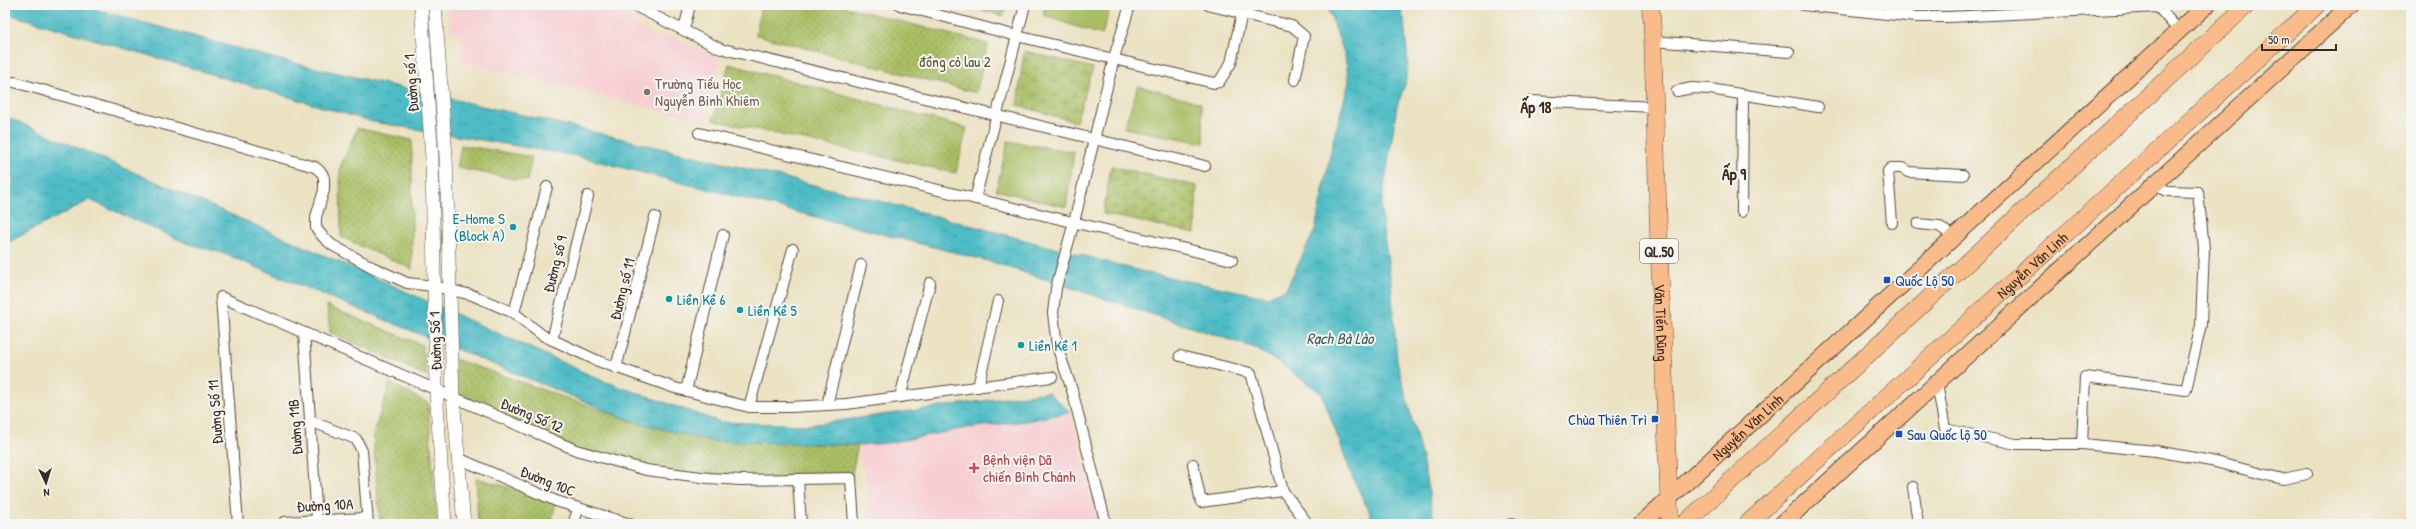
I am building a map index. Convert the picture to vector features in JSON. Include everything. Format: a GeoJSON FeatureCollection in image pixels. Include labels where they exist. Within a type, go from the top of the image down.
{"type":"FeatureCollection","features":[{"type":"Feature","properties":{"kind":"highway","name":"Văn Tiến Dũng"},"geometry":{"type":"LineString","coordinates":[[1650,5],[1653,41],[1669,496]]}},
{"type":"Feature","properties":{"kind":"highway","name":"Nguyễn Văn Linh"},"geometry":{"type":"LineString","coordinates":[[1684,524],[2247,5]]}},
{"type":"Feature","properties":{"kind":"highway","name":"Nguyễn Văn Linh"},"geometry":{"type":"LineString","coordinates":[[1747,524],[2317,5]]}},
{"type":"Feature","properties":{"kind":"highway","name":"QL.50"},"geometry":{"type":"LineString","coordinates":[[1669,496],[1670,524]]}},
{"type":"Feature","properties":{"kind":"main road","name":"Nguyễn Văn Linh"},"geometry":{"type":"LineString","coordinates":[[1641,524],[1669,496],[2207,5]]}},
{"type":"Feature","properties":{"kind":"main road","name":"Nguyễn Văn Linh"},"geometry":{"type":"LineString","coordinates":[[1789,522],[1937,383],[2351,5]]}},
{"type":"Feature","properties":{"kind":"street","name":"Đường số 1"},"geometry":{"type":"LineString","coordinates":[[421,5],[432,158]]}},
{"type":"Feature","properties":{"kind":"street","name":"Đường số 1"},"geometry":{"type":"LineString","coordinates":[[435,5],[446,157]]}},
{"type":"Feature","properties":{"kind":"street"},"geometry":{"type":"LineString","coordinates":[[633,5],[724,49],[1205,166]]}},
{"type":"Feature","properties":{"kind":"street"},"geometry":{"type":"LineString","coordinates":[[684,29],[690,5]]}},
{"type":"Feature","properties":{"kind":"street"},"geometry":{"type":"LineString","coordinates":[[900,5],[1017,36],[1114,58],[1214,84],[1219,82],[1232,63],[1242,13]]}},
{"type":"Feature","properties":{"kind":"street"},"geometry":{"type":"LineString","coordinates":[[975,199],[1025,5]]}},
{"type":"Feature","properties":{"kind":"street"},"geometry":{"type":"LineString","coordinates":[[1106,524],[1072,390],[1057,346],[1053,312],[1056,288],[1074,222],[1114,58],[1130,5]]}},
{"type":"Feature","properties":{"kind":"street"},"geometry":{"type":"LineString","coordinates":[[1208,5],[1292,26],[1304,36],[1295,80]]}},
{"type":"Feature","properties":{"kind":"street"},"geometry":{"type":"LineString","coordinates":[[1803,5],[1916,17],[2054,8],[2158,6],[2179,31]]}},
{"type":"Feature","properties":{"kind":"street"},"geometry":{"type":"LineString","coordinates":[[1653,41],[1789,52]]}},
{"type":"Feature","properties":{"kind":"street"},"geometry":{"type":"LineString","coordinates":[[14,82],[315,167],[322,173],[324,178],[324,190],[316,217],[316,228],[323,237],[388,275],[434,292],[450,295],[472,295],[514,313],[542,335],[552,340],[616,368],[686,391],[749,407],[826,405],[1052,377]]}},
{"type":"Feature","properties":{"kind":"street"},"geometry":{"type":"LineString","coordinates":[[1677,91],[1692,88],[1710,89],[1818,107]]}},
{"type":"Feature","properties":{"kind":"street"},"geometry":{"type":"LineString","coordinates":[[1742,212],[1743,95]]}},
{"type":"Feature","properties":{"kind":"street"},"geometry":{"type":"LineString","coordinates":[[1531,101],[1655,107]]}},
{"type":"Feature","properties":{"kind":"street"},"geometry":{"type":"LineString","coordinates":[[700,133],[1232,260]]}},
{"type":"Feature","properties":{"kind":"street","name":"Đường Số 1"},"geometry":{"type":"LineString","coordinates":[[446,157],[453,397],[464,524]]}},
{"type":"Feature","properties":{"kind":"street","name":"Đường Số 1"},"geometry":{"type":"LineString","coordinates":[[432,158],[436,390],[445,524]]}},
{"type":"Feature","properties":{"kind":"street"},"geometry":{"type":"LineString","coordinates":[[1892,223],[1888,171],[1891,168],[1962,175]]}},
{"type":"Feature","properties":{"kind":"street"},"geometry":{"type":"LineString","coordinates":[[2082,444],[2085,377],[2186,390],[2201,325],[2204,248],[2198,192],[2167,191],[2155,184]]}},
{"type":"Feature","properties":{"kind":"street"},"geometry":{"type":"LineString","coordinates":[[514,313],[547,188]]}},
{"type":"Feature","properties":{"kind":"street","name":"Đường số 9"},"geometry":{"type":"LineString","coordinates":[[552,340],[588,196]]}},
{"type":"Feature","properties":{"kind":"street","name":"Đường số 11"},"geometry":{"type":"LineString","coordinates":[[616,368],[655,217]]}},
{"type":"Feature","properties":{"kind":"street"},"geometry":{"type":"LineString","coordinates":[[1918,224],[1939,226],[1954,237]]}},
{"type":"Feature","properties":{"kind":"street"},"geometry":{"type":"LineString","coordinates":[[686,391],[723,235]]}},
{"type":"Feature","properties":{"kind":"street"},"geometry":{"type":"LineString","coordinates":[[749,407],[793,249]]}},
{"type":"Feature","properties":{"kind":"street"},"geometry":{"type":"LineString","coordinates":[[826,405],[861,265]]}},
{"type":"Feature","properties":{"kind":"street"},"geometry":{"type":"LineString","coordinates":[[900,397],[930,283]]}},
{"type":"Feature","properties":{"kind":"street","name":"Đường Số 12"},"geometry":{"type":"LineString","coordinates":[[221,297],[576,450],[646,470],[741,480],[851,478],[854,524]]}},
{"type":"Feature","properties":{"kind":"street","name":"Đường Số 11"},"geometry":{"type":"LineString","coordinates":[[221,297],[238,524]]}},
{"type":"Feature","properties":{"kind":"street"},"geometry":{"type":"LineString","coordinates":[[978,386],[998,300]]}},
{"type":"Feature","properties":{"kind":"street","name":"Đường 11B"},"geometry":{"type":"LineString","coordinates":[[304,333],[317,520]]}},
{"type":"Feature","properties":{"kind":"street"},"geometry":{"type":"LineString","coordinates":[[1180,356],[1251,373],[1283,491],[1308,524]]}},
{"type":"Feature","properties":{"kind":"street"},"geometry":{"type":"LineString","coordinates":[[1937,383],[1945,429],[2016,444],[2082,444],[2164,453],[2211,461],[2283,478],[2306,474]]}},
{"type":"Feature","properties":{"kind":"street"},"geometry":{"type":"LineString","coordinates":[[310,421],[356,439],[362,451],[367,521]]}},
{"type":"Feature","properties":{"kind":"street","name":"Đường 10C"},"geometry":{"type":"LineString","coordinates":[[458,458],[578,510],[630,524]]}},
{"type":"Feature","properties":{"kind":"street"},"geometry":{"type":"LineString","coordinates":[[1193,464],[1201,502],[1283,491]]}},
{"type":"Feature","properties":{"kind":"street"},"geometry":{"type":"LineString","coordinates":[[798,479],[801,524]]}},
{"type":"Feature","properties":{"kind":"street"},"geometry":{"type":"LineString","coordinates":[[1913,487],[1918,524]]}},
{"type":"Feature","properties":{"kind":"street"},"geometry":{"type":"LineString","coordinates":[[573,524],[578,510]]}},
{"type":"Feature","properties":{"kind":"street","name":"Đường 10A"},"geometry":{"type":"LineString","coordinates":[[284,522],[317,520],[367,521]]}},
{"type":"Feature","properties":{"kind":"shaded area","name":"Trường Tiểu Học Nguyễn Bỉnh Khiêm"},"geometry":{"type":"Polygon","coordinates":[[[448,5],[608,5],[630,16],[633,24],[662,39],[666,34],[720,59],[703,121],[462,62],[461,32],[450,32],[448,5]]]}},
{"type":"Feature","properties":{"kind":"shaded area","name":"Bệnh viện Dã chiến Bình Chánh"},"geometry":{"type":"Polygon","coordinates":[[[1070,412],[1087,475],[1097,524],[869,524],[865,470],[862,466],[858,445],[888,443],[967,428],[1026,422],[1070,412]]]}},
{"type":"Feature","properties":{"kind":"green space","name":"đồng cỏ lau 2"},"geometry":{"type":"Polygon","coordinates":[[[761,5],[838,5],[988,44],[976,93],[756,35],[761,5]]]}},
{"type":"Feature","properties":{"kind":"green space"},"geometry":{"type":"Polygon","coordinates":[[[959,5],[1006,5],[1003,16],[959,5]]]}},
{"type":"Feature","properties":{"kind":"green space"},"geometry":{"type":"Polygon","coordinates":[[[1044,5],[1111,5],[1102,35],[1044,16],[1044,5]]]}},
{"type":"Feature","properties":{"kind":"green space"},"geometry":{"type":"Polygon","coordinates":[[[1024,51],[1093,68],[1076,122],[1017,105],[1024,51]]]}},
{"type":"Feature","properties":{"kind":"green space"},"geometry":{"type":"Polygon","coordinates":[[[729,64],[967,128],[956,173],[713,120],[729,64]]]}},
{"type":"Feature","properties":{"kind":"green space"},"geometry":{"type":"Polygon","coordinates":[[[1138,86],[1201,103],[1204,143],[1124,128],[1138,86]]]}},
{"type":"Feature","properties":{"kind":"green space"},"geometry":{"type":"Polygon","coordinates":[[[357,128],[412,140],[412,269],[341,237],[340,168],[357,128]]]}},
{"type":"Feature","properties":{"kind":"green space"},"geometry":{"type":"Polygon","coordinates":[[[1008,141],[1074,152],[1066,207],[996,190],[1008,141]]]}},
{"type":"Feature","properties":{"kind":"green space"},"geometry":{"type":"Polygon","coordinates":[[[461,145],[532,157],[527,181],[457,168],[461,145]]]}},
{"type":"Feature","properties":{"kind":"green space"},"geometry":{"type":"Polygon","coordinates":[[[1111,166],[1197,186],[1195,233],[1103,214],[1111,166]]]}},
{"type":"Feature","properties":{"kind":"green space"},"geometry":{"type":"Polygon","coordinates":[[[327,306],[422,345],[427,376],[330,332],[327,306]]]}},
{"type":"Feature","properties":{"kind":"green space"},"geometry":{"type":"Polygon","coordinates":[[[452,358],[632,421],[709,441],[858,445],[851,478],[722,479],[697,477],[646,470],[596,457],[548,439],[453,397],[452,358]]]}},
{"type":"Feature","properties":{"kind":"green space"},"geometry":{"type":"Polygon","coordinates":[[[390,383],[428,403],[437,524],[380,524],[373,435],[390,383]]]}},
{"type":"Feature","properties":{"kind":"green space"},"geometry":{"type":"Polygon","coordinates":[[[476,478],[556,501],[551,524],[478,524],[476,478]]]}},
{"type":"Feature","properties":{"kind":"water","name":"Rạch Bà Lào"},"geometry":{"type":"Polygon","coordinates":[[[5,5],[79,5],[281,60],[548,121],[872,199],[1148,273],[1267,297],[1286,289],[1315,230],[1333,140],[1349,82],[1345,56],[1327,5],[1399,5],[1404,19],[1408,63],[1405,85],[1397,106],[1381,208],[1391,282],[1397,361],[1422,458],[1435,524],[1375,524],[1352,476],[1322,394],[1284,366],[1255,348],[992,262],[577,156],[373,122],[5,13],[5,5]]]}},
{"type":"Feature","properties":{"kind":"water"},"geometry":{"type":"Polygon","coordinates":[[[5,113],[7,117],[365,273],[601,380],[720,422],[809,425],[1048,392],[1070,412],[1026,421],[967,428],[888,443],[858,445],[709,441],[632,421],[219,252],[186,243],[90,200],[5,244],[5,197],[14,179],[5,174],[5,113]]]}},
{"type":"Feature","properties":{"kind":"place","name":"Trường Tiểu Học Nguyễn Bỉnh Khiêm"},"geometry":{"type":"Point","coordinates":[647,92]}},
{"type":"Feature","properties":{"kind":"place","name":"E-Home S (Block A)"},"geometry":{"type":"Point","coordinates":[513,227]}},
{"type":"Feature","properties":{"kind":"place","name":"Quốc Lộ 50"},"geometry":{"type":"Point","coordinates":[1887,280]}},
{"type":"Feature","properties":{"kind":"place","name":"Liền Kề 6"},"geometry":{"type":"Point","coordinates":[669,299]}},
{"type":"Feature","properties":{"kind":"place","name":"Liền Kề 5"},"geometry":{"type":"Point","coordinates":[740,310]}},
{"type":"Feature","properties":{"kind":"place","name":"Liền Kề 1"},"geometry":{"type":"Point","coordinates":[1021,345]}},
{"type":"Feature","properties":{"kind":"place","name":"Chùa Thiên Trì"},"geometry":{"type":"Point","coordinates":[1655,419]}},
{"type":"Feature","properties":{"kind":"place","name":"Sau Quốc lộ 50"},"geometry":{"type":"Point","coordinates":[1899,434]}},
{"type":"Feature","properties":{"kind":"place","name":"Bệnh viện Dã chiến Bình Chánh"},"geometry":{"type":"Point","coordinates":[974,468]}},
{"type":"Feature","properties":{"kind":"district","name":"Ấp 18"},"geometry":{"type":"Point","coordinates":[1536,107]}},
{"type":"Feature","properties":{"kind":"district","name":"Ấp 9"},"geometry":{"type":"Point","coordinates":[1734,174]}}]}
